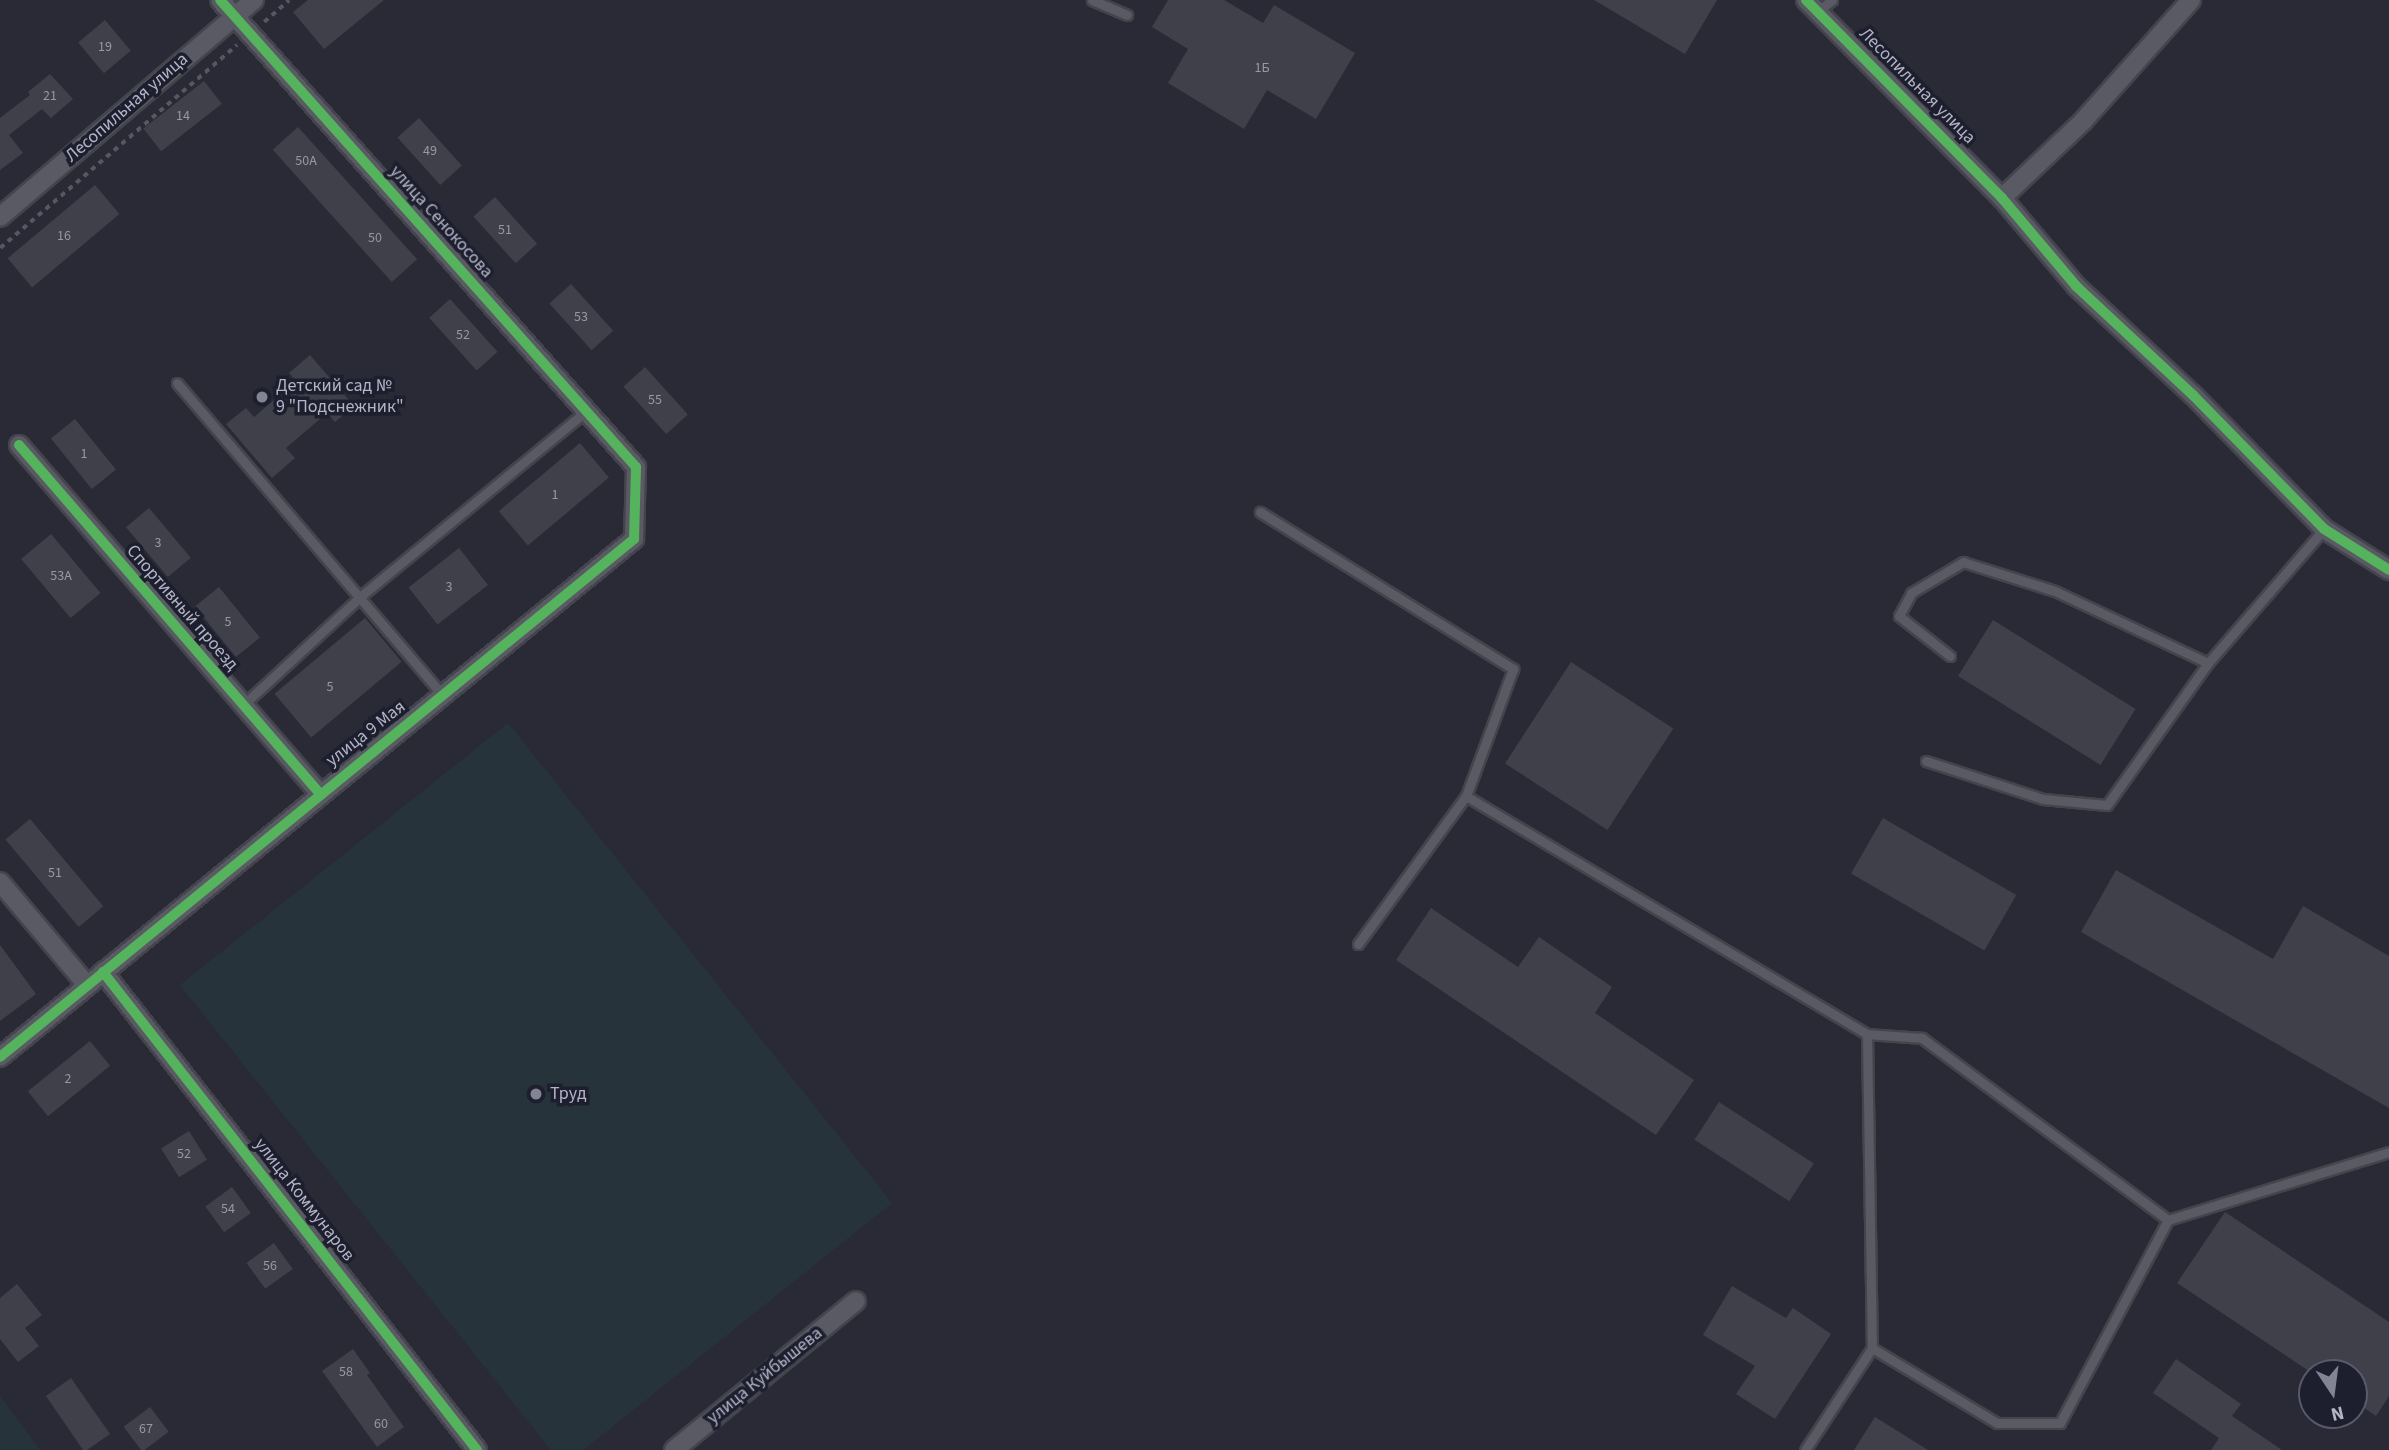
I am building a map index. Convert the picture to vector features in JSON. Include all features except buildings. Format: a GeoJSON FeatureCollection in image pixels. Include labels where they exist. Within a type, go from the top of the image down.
{"type":"FeatureCollection","features":[{"type":"Feature","properties":{"kind":"street","name":"улица Сенокосова"},"geometry":{"type":"LineString","coordinates":[[220,0],[636,467]]}},
{"type":"Feature","properties":{"kind":"street","name":"Лесопильная улица"},"geometry":{"type":"LineString","coordinates":[[0,217],[254,0]]}},
{"type":"Feature","properties":{"kind":"street"},"geometry":{"type":"LineString","coordinates":[[2002,198],[2084,121],[2191,0]]}},
{"type":"Feature","properties":{"kind":"street","name":"Лесопильная улица"},"geometry":{"type":"LineString","coordinates":[[1818,4],[2002,198],[2077,286],[2193,395],[2323,528],[2389,570]]}},
{"type":"Feature","properties":{"kind":"street","name":"Спортивный проезд"},"geometry":{"type":"LineString","coordinates":[[19,444],[319,793]]}},
{"type":"Feature","properties":{"kind":"street","name":"улица 9 Мая"},"geometry":{"type":"LineString","coordinates":[[0,1057],[319,793],[443,696],[634,539],[636,467]]}},
{"type":"Feature","properties":{"kind":"street"},"geometry":{"type":"LineString","coordinates":[[0,882],[87,985]]}},
{"type":"Feature","properties":{"kind":"street","name":"улица Коммунаров"},"geometry":{"type":"LineString","coordinates":[[103,972],[477,1450]]}},
{"type":"Feature","properties":{"kind":"street","name":"улица Куйбышева"},"geometry":{"type":"LineString","coordinates":[[674,1450],[856,1301]]}},
{"type":"Feature","properties":{"kind":"lane"},"geometry":{"type":"LineString","coordinates":[[1092,0],[1127,15]]}},
{"type":"Feature","properties":{"kind":"lane"},"geometry":{"type":"LineString","coordinates":[[177,383],[361,596],[443,696]]}},
{"type":"Feature","properties":{"kind":"lane"},"geometry":{"type":"LineString","coordinates":[[243,705],[361,596],[586,411]]}},
{"type":"Feature","properties":{"kind":"lane"},"geometry":{"type":"LineString","coordinates":[[1260,512],[1513,668],[1466,796],[1358,944]]}},
{"type":"Feature","properties":{"kind":"lane"},"geometry":{"type":"LineString","coordinates":[[1926,761],[2042,799],[2107,805],[2208,663],[2323,528]]}},
{"type":"Feature","properties":{"kind":"lane"},"geometry":{"type":"LineString","coordinates":[[1950,656],[1899,617],[1911,593],[1963,562],[2055,591],[2208,663]]}},
{"type":"Feature","properties":{"kind":"lane"},"geometry":{"type":"LineString","coordinates":[[1466,796],[1867,1034],[1922,1038],[2168,1220]]}},
{"type":"Feature","properties":{"kind":"lane"},"geometry":{"type":"LineString","coordinates":[[1805,1450],[1872,1348],[1867,1034]]}},
{"type":"Feature","properties":{"kind":"lane"},"geometry":{"type":"LineString","coordinates":[[1872,1348],[1997,1423],[2060,1423],[2168,1220],[2389,1152]]}},
{"type":"Feature","properties":{"kind":"path"},"geometry":{"type":"LineString","coordinates":[[0,248],[289,0]]}},
{"type":"Feature","properties":{"kind":"shaded area","name":"Труд"},"geometry":{"type":"Polygon","coordinates":[[[508,723],[892,1203],[583,1450],[551,1450],[180,985],[508,723]]]}},
{"type":"Feature","properties":{"kind":"shaded area"},"geometry":{"type":"Polygon","coordinates":[[[0,1396],[40,1450],[0,1450],[0,1396]]]}},
{"type":"Feature","properties":{"kind":"cycle path"},"geometry":{"type":"LineString","coordinates":[[0,1057],[634,539],[636,467],[220,0]]}},
{"type":"Feature","properties":{"kind":"cycle path"},"geometry":{"type":"LineString","coordinates":[[1806,0],[2002,198],[2076,286],[2193,395],[2324,529],[2389,570]]}},
{"type":"Feature","properties":{"kind":"cycle path"},"geometry":{"type":"LineString","coordinates":[[19,445],[319,793]]}},
{"type":"Feature","properties":{"kind":"cycle path"},"geometry":{"type":"LineString","coordinates":[[103,972],[477,1450]]}},
{"type":"Feature","properties":{"kind":"place","name":"Детский сад № 9 \"Подснежник\""},"geometry":{"type":"Point","coordinates":[262,397]}},
{"type":"Feature","properties":{"kind":"place","name":"Труд"},"geometry":{"type":"Point","coordinates":[536,1094]}}]}
